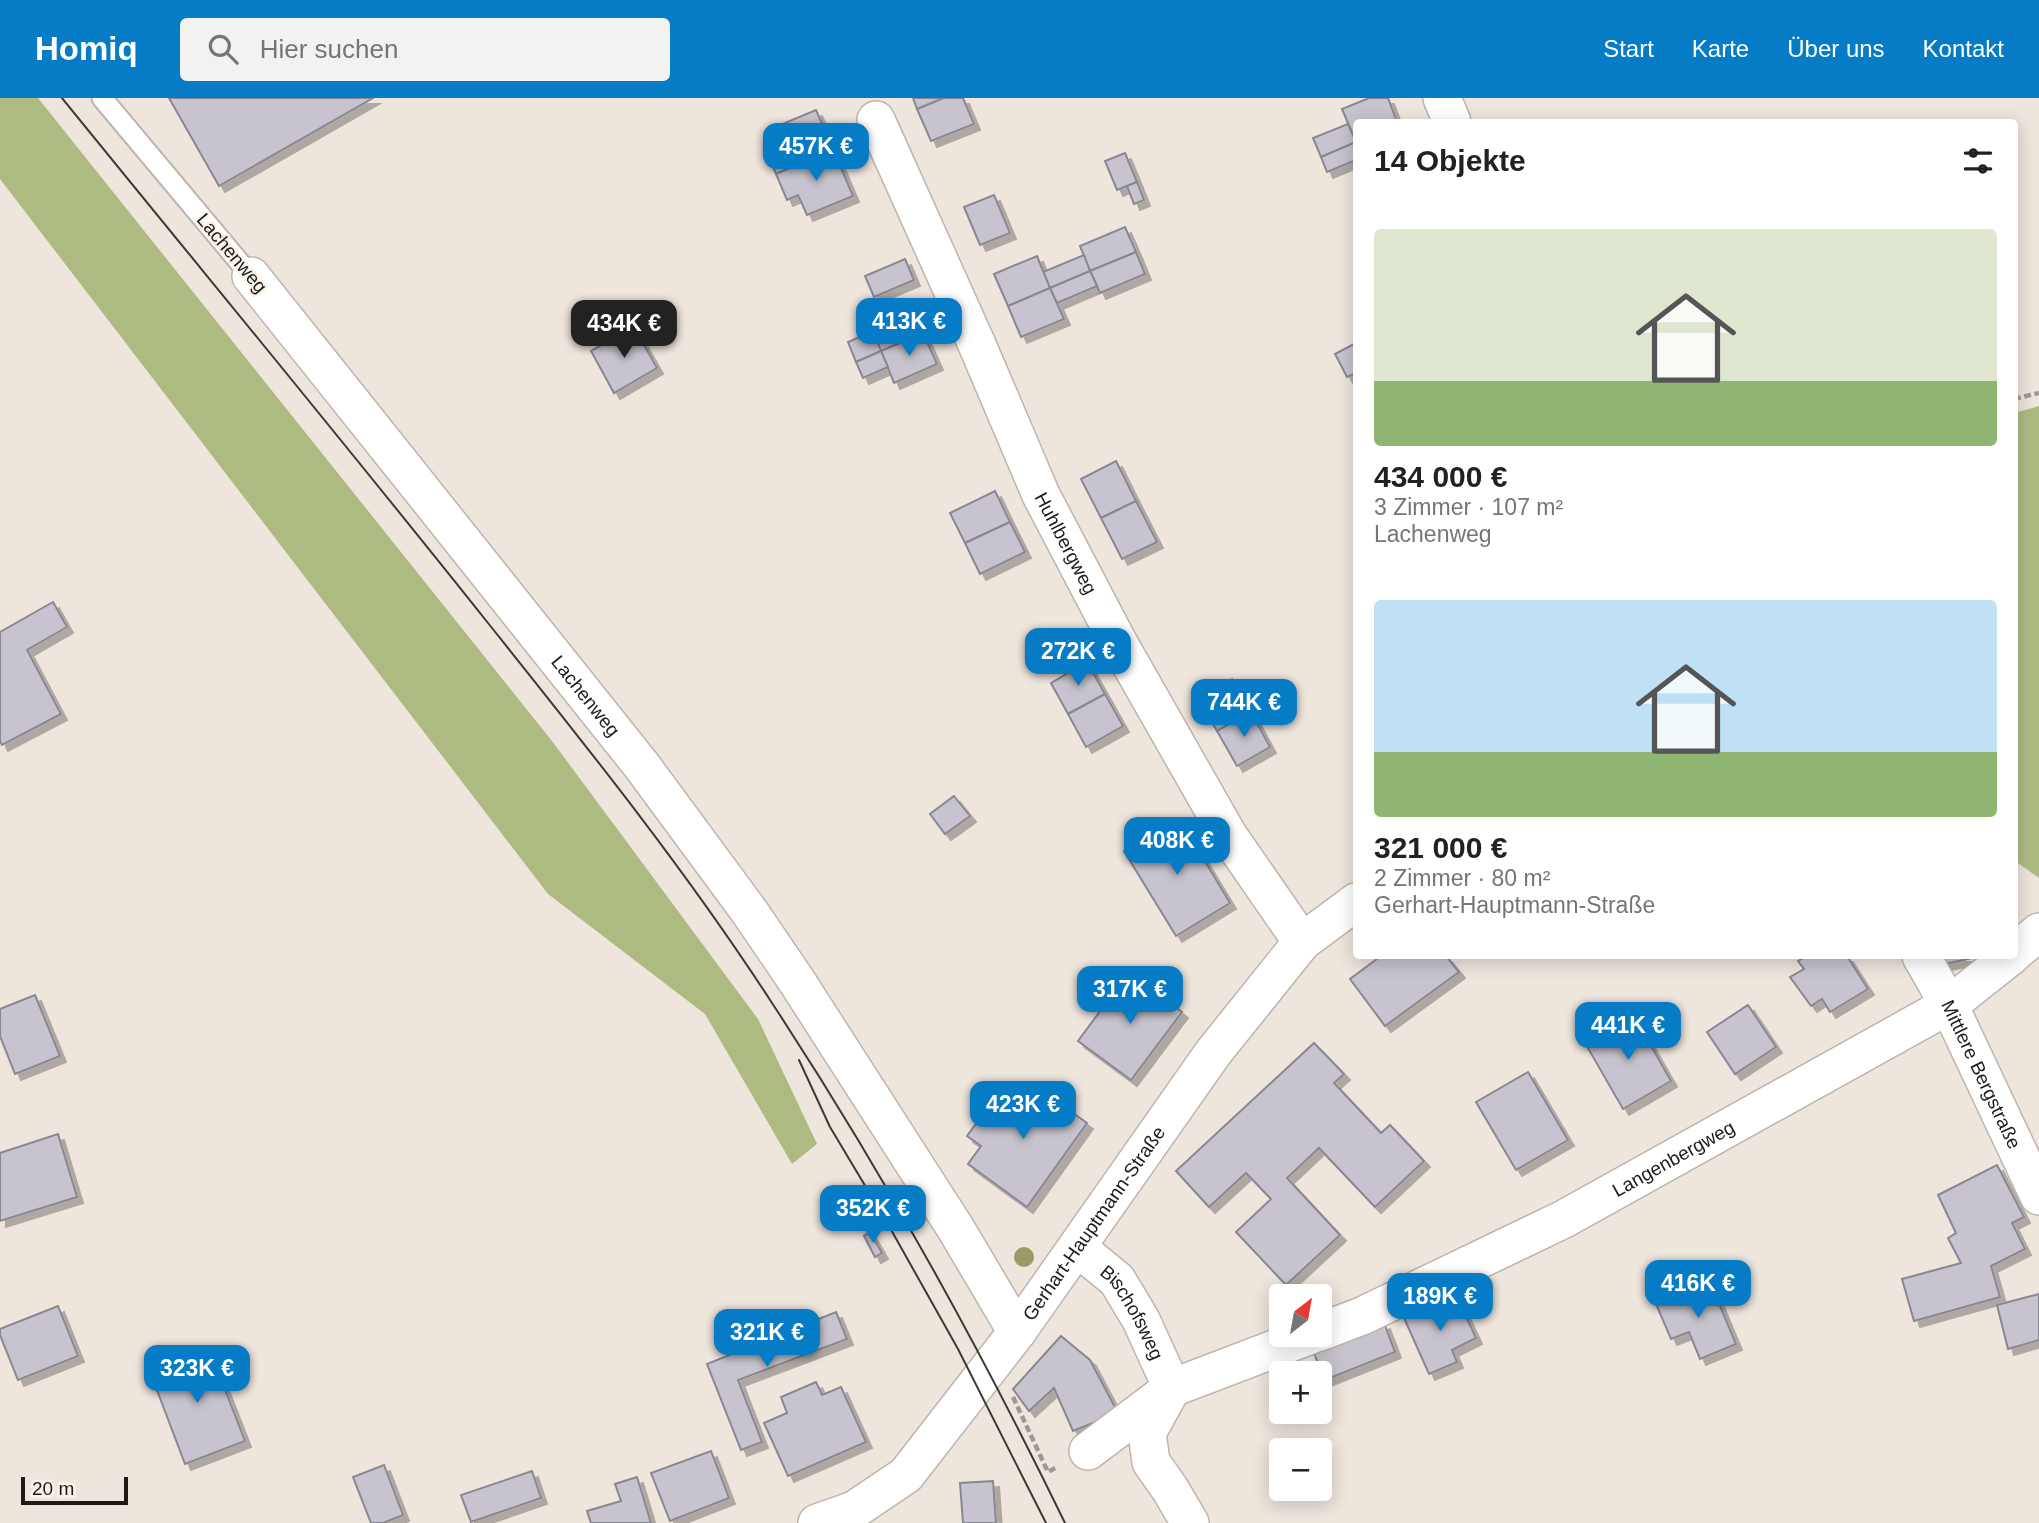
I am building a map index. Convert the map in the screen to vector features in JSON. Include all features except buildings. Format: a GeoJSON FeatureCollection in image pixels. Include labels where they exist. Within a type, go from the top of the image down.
{"type":"FeatureCollection","features":[{"type":"Feature","properties":{"kind":"street"},"geometry":{"type":"LineString","coordinates":[[1443,98],[1451,119]]}},
{"type":"Feature","properties":{"kind":"street","name":"Huhlbergweg"},"geometry":{"type":"LineString","coordinates":[[876,120],[1047,507],[1118,642],[1228,835],[1302,942]]}},
{"type":"Feature","properties":{"kind":"street","name":"Lachenweg"},"geometry":{"type":"LineString","coordinates":[[251,276],[642,765],[749,911],[941,1206],[1007,1346]]}},
{"type":"Feature","properties":{"kind":"street","name":"Gerhart-Hauptmann-Straße"},"geometry":{"type":"LineString","coordinates":[[817,1523],[854,1510],[906,1475],[1007,1346],[1213,1053],[1302,942],[1353,904]]}},
{"type":"Feature","properties":{"kind":"street","name":"Langenbergweg"},"geometry":{"type":"LineString","coordinates":[[2018,950],[2039,932]]}},
{"type":"Feature","properties":{"kind":"street","name":"Mittlere Bergstraße"},"geometry":{"type":"LineString","coordinates":[[1923,959],[1949,1004],[2039,1196]]}},
{"type":"Feature","properties":{"kind":"street","name":"Langenbergweg"},"geometry":{"type":"LineString","coordinates":[[1332,1327],[1362,1316],[1564,1219],[1949,1004],[2007,959]]}},
{"type":"Feature","properties":{"kind":"street","name":"Bischofsweg"},"geometry":{"type":"LineString","coordinates":[[1078,1248],[1117,1280],[1141,1320],[1172,1388]]}},
{"type":"Feature","properties":{"kind":"street"},"geometry":{"type":"LineString","coordinates":[[1088,1451],[1172,1388],[1277,1348]]}},
{"type":"Feature","properties":{"kind":"street"},"geometry":{"type":"LineString","coordinates":[[1172,1388],[1147,1433],[1151,1462],[1189,1523]]}},
{"type":"Feature","properties":{"kind":"lane","name":"Lachenweg"},"geometry":{"type":"LineString","coordinates":[[102,98],[251,276]]}},
{"type":"Feature","properties":{"kind":"path"},"geometry":{"type":"LineString","coordinates":[[2018,398],[2039,393]]}},
{"type":"Feature","properties":{"kind":"path"},"geometry":{"type":"LineString","coordinates":[[1007,1346],[1048,1472],[1088,1451]]}},
{"type":"Feature","properties":{"kind":"green space"},"geometry":{"type":"Polygon","coordinates":[[[0,98],[38,98],[552,741],[758,1019],[817,1144],[792,1164],[705,1014],[548,894],[0,179],[0,98]]]}},
{"type":"Feature","properties":{"kind":"green space"},"geometry":{"type":"Polygon","coordinates":[[[2039,406],[2039,878],[2018,863],[2018,412],[2039,406]]]}},
{"type":"Feature","properties":{"kind":"tram line"},"geometry":{"type":"LineString","coordinates":[[62,98],[525,669],[705,905],[812,1066],[890,1193],[963,1324],[1065,1523]]}},
{"type":"Feature","properties":{"kind":"tram line"},"geometry":{"type":"LineString","coordinates":[[799,1060],[830,1127],[958,1349],[1046,1523]]}}]}
